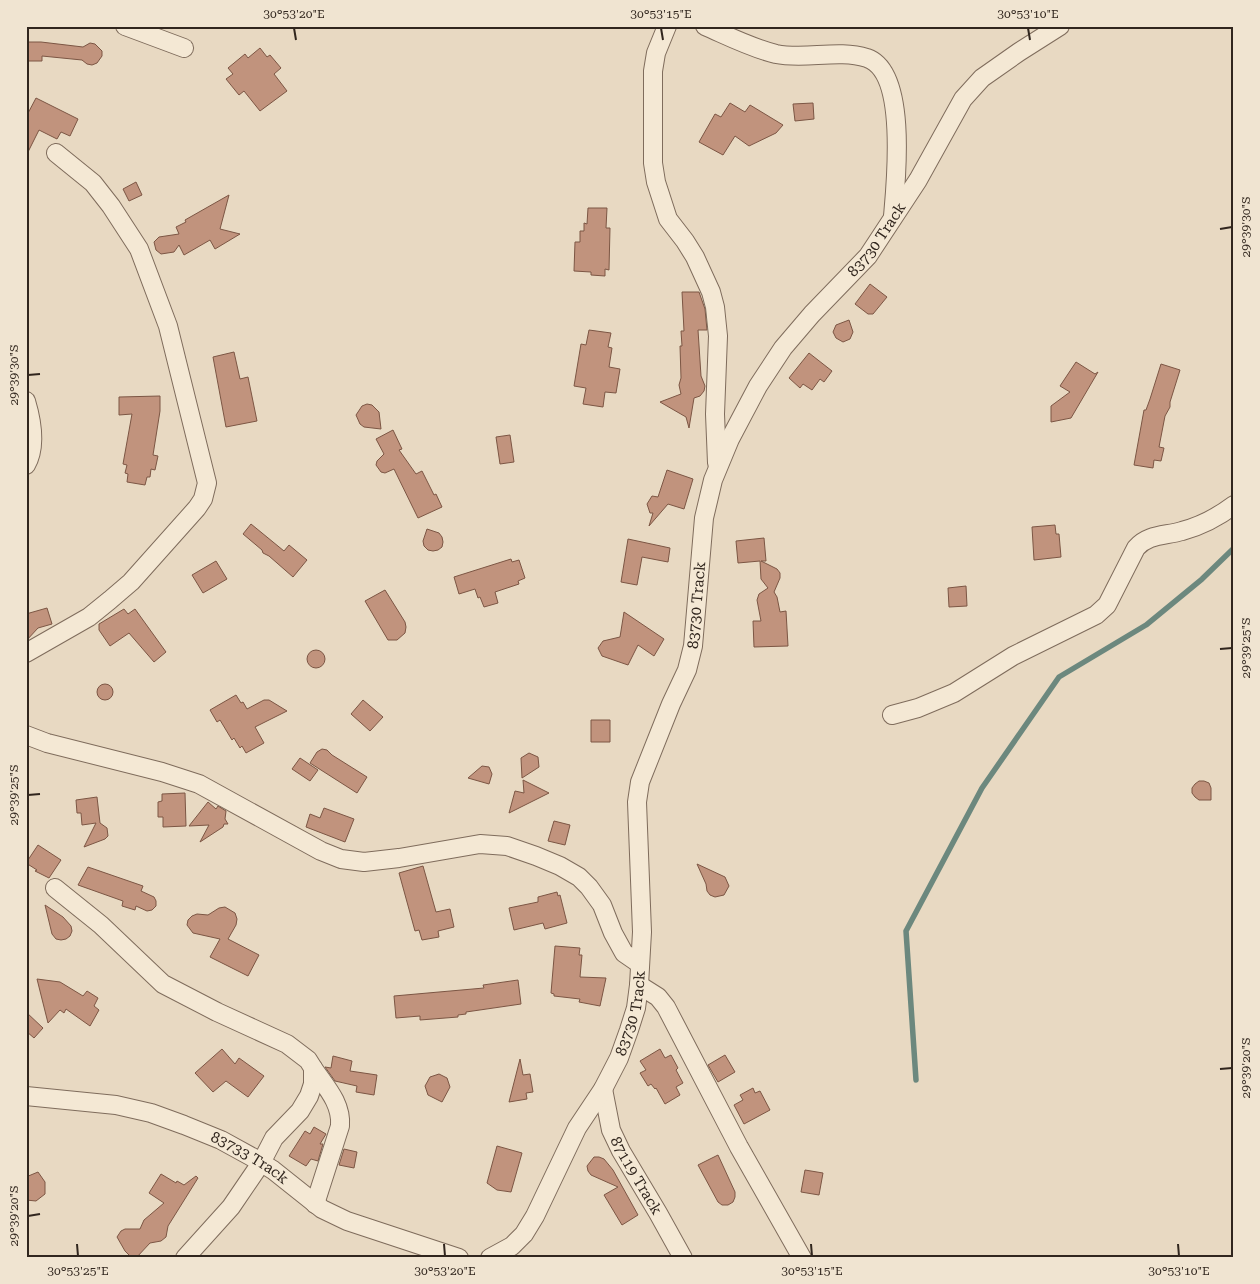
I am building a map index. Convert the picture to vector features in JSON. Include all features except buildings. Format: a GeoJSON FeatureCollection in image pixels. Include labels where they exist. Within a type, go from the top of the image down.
{"type":"FeatureCollection","features":[{"type":"Feature","properties":{"kind":"street"},"geometry":{"type":"LineString","coordinates":[[125,26],[184,48]]}},
{"type":"Feature","properties":{"kind":"street"},"geometry":{"type":"LineString","coordinates":[[667,26],[656,53],[653,72],[653,163],[656,182],[668,219],[695,257],[711,292],[717,317],[714,414],[718,469]]}},
{"type":"Feature","properties":{"kind":"street"},"geometry":{"type":"LineString","coordinates":[[705,26],[756,48],[777,54],[794,56],[852,56],[868,58],[877,64],[888,83],[894,104],[898,160],[893,219]]}},
{"type":"Feature","properties":{"kind":"street","name":"83730 Track"},"geometry":{"type":"LineString","coordinates":[[490,1258],[512,1246],[524,1234],[576,1128],[604,1089],[630,1030],[639,986],[642,932],[637,802],[640,782],[671,704],[687,670],[692,646],[704,518],[713,480],[730,439],[758,386],[783,348],[812,314],[868,256],[918,180],[963,99],[982,78],[1060,26]]}},
{"type":"Feature","properties":{"kind":"street"},"geometry":{"type":"LineString","coordinates":[[26,653],[89,618],[131,582],[197,508],[203,499],[207,483],[168,326],[140,249],[111,206],[92,183],[56,153]]}},
{"type":"Feature","properties":{"kind":"street"},"geometry":{"type":"LineString","coordinates":[[26,401],[32,431],[32,446],[26,465]]}},
{"type":"Feature","properties":{"kind":"street"},"geometry":{"type":"LineString","coordinates":[[892,715],[918,708],[954,693],[1013,656],[1096,615],[1107,605],[1136,548],[1141,542],[1150,537],[1181,531],[1203,523],[1220,515],[1234,505]]}},
{"type":"Feature","properties":{"kind":"street"},"geometry":{"type":"LineString","coordinates":[[26,735],[47,743],[162,772],[199,784],[321,851],[341,859],[364,862],[480,844],[507,846],[536,856],[560,866],[579,877],[589,887],[602,905],[613,933],[624,953],[640,964]]}},
{"type":"Feature","properties":{"kind":"street"},"geometry":{"type":"LineString","coordinates":[[55,888],[101,925],[163,984],[217,1012],[287,1044],[308,1060],[336,1102],[341,1118],[315,1204]]}},
{"type":"Feature","properties":{"kind":"street"},"geometry":{"type":"LineString","coordinates":[[639,986],[658,997],[666,1007],[739,1147],[802,1258]]}},
{"type":"Feature","properties":{"kind":"street"},"geometry":{"type":"LineString","coordinates":[[185,1258],[231,1207],[261,1163],[274,1138],[300,1111],[309,1096],[313,1084],[313,1068]]}},
{"type":"Feature","properties":{"kind":"street","name":"87119 Track"},"geometry":{"type":"LineString","coordinates":[[604,1089],[611,1130],[620,1150],[683,1258]]}},
{"type":"Feature","properties":{"kind":"street","name":"83733 Track"},"geometry":{"type":"LineString","coordinates":[[26,1096],[116,1105],[151,1113],[221,1140],[274,1170],[315,1204],[346,1221],[459,1258]]}},
{"type":"Feature","properties":{"kind":"waterway"},"geometry":{"type":"LineString","coordinates":[[916,1080],[906,931],[982,788],[1059,677],[1146,625],[1202,579],[1234,548]]}}]}
